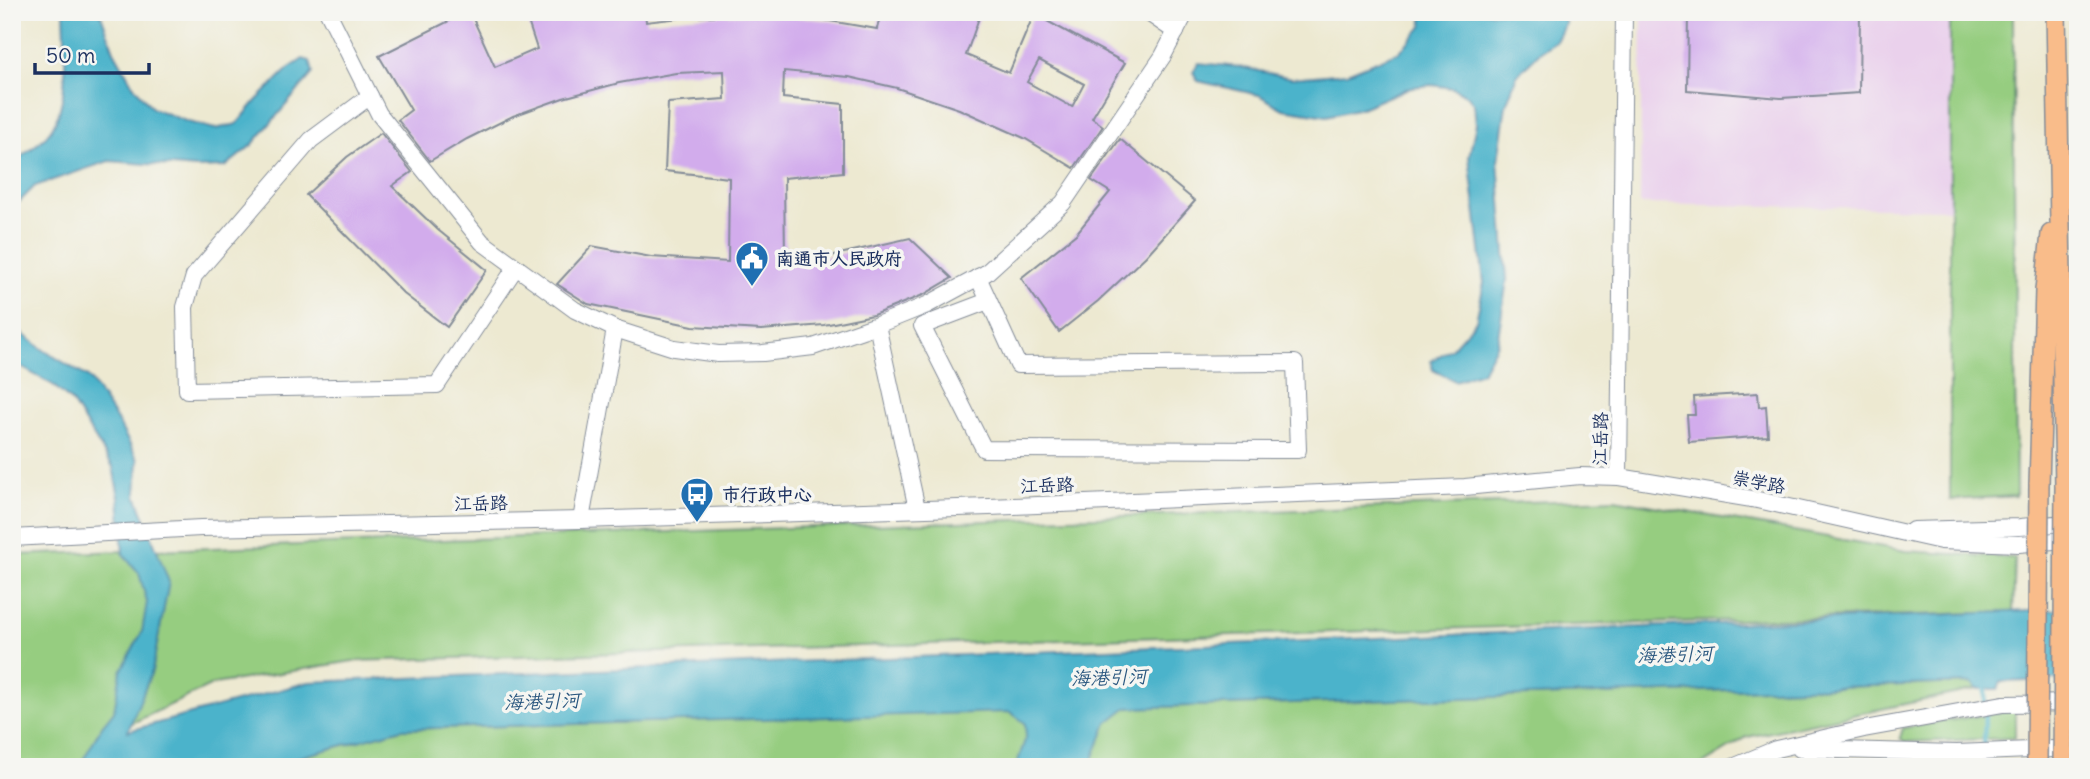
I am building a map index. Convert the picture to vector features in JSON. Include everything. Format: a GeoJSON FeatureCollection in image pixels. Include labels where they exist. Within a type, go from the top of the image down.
{"type":"FeatureCollection","features":[{"type":"Feature","properties":{"kind":"main road"},"geometry":{"type":"LineString","coordinates":[[2056,12],[2065,486],[2063,767]]}},
{"type":"Feature","properties":{"kind":"main road"},"geometry":{"type":"LineString","coordinates":[[2037,767],[2039,484],[2045,290],[2060,146]]}},
{"type":"Feature","properties":{"kind":"street"},"geometry":{"type":"LineString","coordinates":[[328,12],[379,114],[482,242],[575,310],[615,330],[674,348],[718,354],[813,347],[877,326],[927,305],[986,273],[1063,204],[1163,56],[1186,12]]}},
{"type":"Feature","properties":{"kind":"street"},"geometry":{"type":"LineString","coordinates":[[1147,12],[1176,32]]}},
{"type":"Feature","properties":{"kind":"street","name":"江岳路"},"geometry":{"type":"LineString","coordinates":[[12,538],[157,530],[917,509],[1451,488],[1580,476],[1619,477],[1624,12]]}},
{"type":"Feature","properties":{"kind":"street"},"geometry":{"type":"LineString","coordinates":[[370,96],[311,141],[194,276],[185,307],[187,390],[437,385],[516,267]]}},
{"type":"Feature","properties":{"kind":"street"},"geometry":{"type":"LineString","coordinates":[[978,277],[1018,365],[1295,363],[1298,450],[984,449],[922,326],[988,301]]}},
{"type":"Feature","properties":{"kind":"street"},"geometry":{"type":"LineString","coordinates":[[877,326],[917,509]]}},
{"type":"Feature","properties":{"kind":"street"},"geometry":{"type":"LineString","coordinates":[[580,520],[615,330]]}},
{"type":"Feature","properties":{"kind":"street","name":"崇学路"},"geometry":{"type":"LineString","coordinates":[[1619,477],[1758,500],[1941,541],[2019,544],[2078,539]]}},
{"type":"Feature","properties":{"kind":"street","name":"崇学路"},"geometry":{"type":"LineString","coordinates":[[1889,531],[2020,527],[2078,522]]}},
{"type":"Feature","properties":{"kind":"street"},"geometry":{"type":"LineString","coordinates":[[1732,767],[1776,749],[1864,729],[2003,704],[2078,703]]}},
{"type":"Feature","properties":{"kind":"street"},"geometry":{"type":"LineString","coordinates":[[1776,749],[1957,753],[2078,748]]}},
{"type":"Feature","properties":{"kind":"shaded area"},"geometry":{"type":"Polygon","coordinates":[[[1642,12],[1950,12],[1950,209],[1640,204],[1642,12]]]}},
{"type":"Feature","properties":{"kind":"green space"},"geometry":{"type":"Polygon","coordinates":[[[1950,12],[2013,12],[2016,496],[1950,500],[1950,12]]]}},
{"type":"Feature","properties":{"kind":"green space"},"geometry":{"type":"Polygon","coordinates":[[[1615,499],[1906,551],[2015,558],[2013,612],[353,661],[214,684],[105,736],[79,767],[12,767],[12,555],[1615,499]]]}},
{"type":"Feature","properties":{"kind":"green space"},"geometry":{"type":"Polygon","coordinates":[[[1972,683],[1977,689],[1747,737],[1698,767],[263,767],[402,729],[1972,683]]]}},
{"type":"Feature","properties":{"kind":"green space"},"geometry":{"type":"Polygon","coordinates":[[[2015,710],[2015,738],[1905,742],[1900,738],[1903,728],[2015,710]]]}},
{"type":"Feature","properties":{"kind":"water"},"geometry":{"type":"Polygon","coordinates":[[[64,12],[100,12],[114,51],[133,85],[152,108],[215,129],[237,124],[288,69],[303,59],[310,61],[313,73],[252,145],[225,167],[196,168],[109,161],[35,186],[12,209],[12,164],[46,136],[54,125],[59,110],[65,77],[64,12]]]}},
{"type":"Feature","properties":{"kind":"water"},"geometry":{"type":"Polygon","coordinates":[[[1421,12],[1565,12],[1565,24],[1556,41],[1542,50],[1517,75],[1506,105],[1498,160],[1507,280],[1497,344],[1482,372],[1455,381],[1433,370],[1431,361],[1452,348],[1476,321],[1484,283],[1469,157],[1476,124],[1474,105],[1468,96],[1453,88],[1432,85],[1411,87],[1361,108],[1327,116],[1283,109],[1259,95],[1198,81],[1193,72],[1198,63],[1240,67],[1292,78],[1347,73],[1399,52],[1423,26],[1421,12]]]}},
{"type":"Feature","properties":{"kind":"water","name":"海港引河"},"geometry":{"type":"Polygon","coordinates":[[[12,326],[45,351],[89,378],[117,420],[138,460],[136,495],[169,582],[152,671],[128,731],[309,682],[2078,609],[2078,679],[2001,682],[1998,689],[1977,689],[1972,683],[1126,708],[1107,723],[1090,767],[1016,767],[1026,737],[1025,723],[1010,712],[402,729],[263,767],[79,767],[102,726],[114,711],[121,671],[142,632],[147,602],[139,573],[123,554],[119,497],[113,467],[72,402],[53,385],[12,362],[12,326]]]}},
{"type":"Feature","properties":{"kind":"building"},"geometry":{"type":"Polygon","coordinates":[[[467,12],[470,12],[495,67],[537,49],[525,12],[645,12],[646,22],[756,14],[824,20],[877,29],[881,12],[981,12],[966,55],[1009,73],[1034,14],[1125,63],[1092,118],[1103,126],[1074,168],[1024,138],[959,109],[897,88],[849,77],[784,71],[783,98],[843,104],[843,172],[784,178],[785,257],[822,258],[910,238],[952,278],[923,295],[873,315],[824,325],[761,330],[693,326],[588,304],[557,284],[592,246],[651,257],[728,262],[729,178],[665,171],[668,103],[725,99],[724,71],[676,73],[619,83],[563,98],[513,116],[430,161],[398,120],[411,110],[379,56],[467,12]],[[1039,60],[1027,82],[1072,107],[1084,84],[1039,60]]]}},
{"type":"Feature","properties":{"kind":"building"},"geometry":{"type":"Polygon","coordinates":[[[1688,12],[1860,12],[1859,93],[1781,98],[1687,90],[1688,12]]]}},
{"type":"Feature","properties":{"kind":"building"},"geometry":{"type":"Polygon","coordinates":[[[381,133],[412,172],[392,186],[438,230],[487,270],[447,327],[404,294],[306,195],[347,157],[381,133]]]}},
{"type":"Feature","properties":{"kind":"building"},"geometry":{"type":"Polygon","coordinates":[[[1120,139],[1195,201],[1146,256],[1098,301],[1059,332],[1021,278],[1076,234],[1110,192],[1091,180],[1120,139]]]}},
{"type":"Feature","properties":{"kind":"building"},"geometry":{"type":"Polygon","coordinates":[[[1758,393],[1759,407],[1766,406],[1768,436],[1689,442],[1687,415],[1695,415],[1694,397],[1758,393]]]}},
{"type":"Feature","properties":{"kind":"waterway"},"geometry":{"type":"LineString","coordinates":[[1985,684],[1985,703]]}},
{"type":"Feature","properties":{"kind":"waterway"},"geometry":{"type":"LineString","coordinates":[[1984,748],[1985,712]]}},
{"type":"Feature","properties":{"kind":"place","name":"南通市人民政府"},"geometry":{"type":"Point","coordinates":[752,288]}},
{"type":"Feature","properties":{"kind":"place","name":"市行政中心"},"geometry":{"type":"Point","coordinates":[697,524]}}]}
